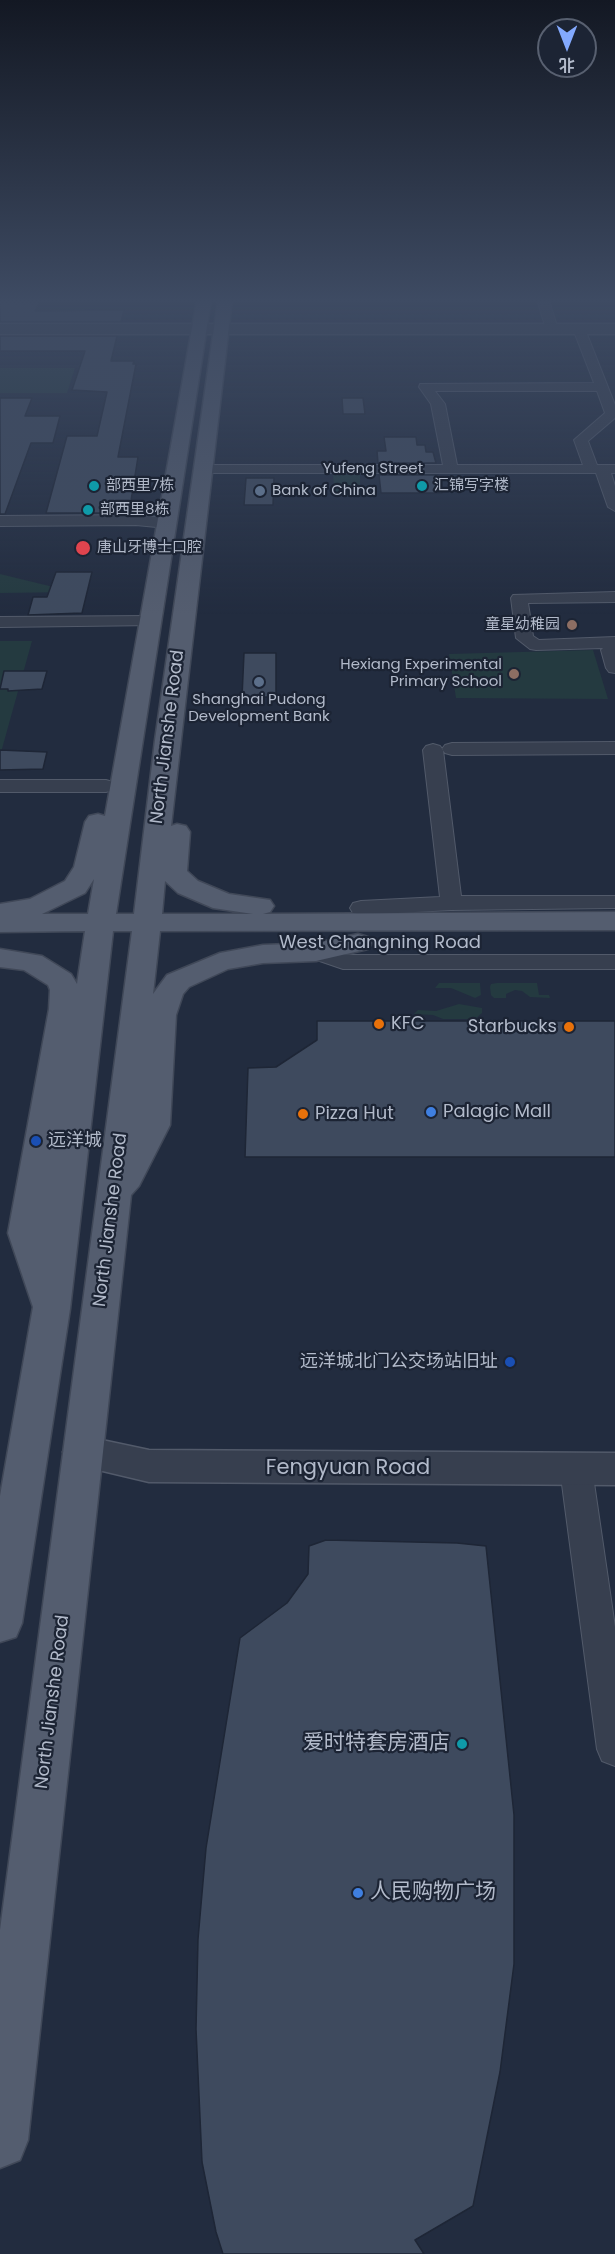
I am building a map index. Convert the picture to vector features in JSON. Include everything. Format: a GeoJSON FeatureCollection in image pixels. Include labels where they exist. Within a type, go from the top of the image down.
{"type":"FeatureCollection","features":[{"type":"Feature","properties":{"kind":"main road","name":"North Jianshe Road"},"geometry":{"type":"LineString","coordinates":[[0,1623],[51,1309],[99,933],[186,405]]}},
{"type":"Feature","properties":{"kind":"main road","name":"North Jianshe Road"},"geometry":{"type":"LineString","coordinates":[[0,2140],[146,933],[167,740],[211,405]]}},
{"type":"Feature","properties":{"kind":"main road"},"geometry":{"type":"LineString","coordinates":[[0,910],[37,907],[75,887],[82,879],[90,861],[106,786],[131,740]]}},
{"type":"Feature","properties":{"kind":"main road"},"geometry":{"type":"LineString","coordinates":[[167,740],[182,785],[173,873],[188,887],[236,905],[441,912]]}},
{"type":"Feature","properties":{"kind":"main road","name":"West Changning Road"},"geometry":{"type":"LineString","coordinates":[[146,933],[441,912],[615,921]]}},
{"type":"Feature","properties":{"kind":"main road"},"geometry":{"type":"LineString","coordinates":[[0,923],[99,933],[146,933]]}},
{"type":"Feature","properties":{"kind":"main road"},"geometry":{"type":"LineString","coordinates":[[0,944],[99,933]]}},
{"type":"Feature","properties":{"kind":"main road","name":"West Changning Road"},"geometry":{"type":"LineString","coordinates":[[146,933],[358,943],[615,942]]}},
{"type":"Feature","properties":{"kind":"main road"},"geometry":{"type":"LineString","coordinates":[[112,1204],[154,1125],[161,1015],[169,992],[178,981],[220,962],[263,954],[316,952],[358,943]]}},
{"type":"Feature","properties":{"kind":"main road"},"geometry":{"type":"LineString","coordinates":[[0,958],[32,962],[60,980],[65,990],[64,1009],[26,1233],[51,1309]]}},
{"type":"Feature","properties":{"kind":"street"},"geometry":{"type":"LineString","coordinates":[[438,405],[451,469]]}},
{"type":"Feature","properties":{"kind":"street"},"geometry":{"type":"LineString","coordinates":[[608,405],[612,414],[581,440],[603,469],[615,507]]}},
{"type":"Feature","properties":{"kind":"street","name":"Yufeng Street"},"geometry":{"type":"LineString","coordinates":[[202,469],[603,469]]}},
{"type":"Feature","properties":{"kind":"street"},"geometry":{"type":"LineString","coordinates":[[0,521],[136,520],[167,524]]}},
{"type":"Feature","properties":{"kind":"street"},"geometry":{"type":"LineString","coordinates":[[615,597],[519,598],[525,638],[536,645],[612,646],[615,668]]}},
{"type":"Feature","properties":{"kind":"street"},"geometry":{"type":"LineString","coordinates":[[0,622],[149,621]]}},
{"type":"Feature","properties":{"kind":"street"},"geometry":{"type":"LineString","coordinates":[[441,912],[442,749],[615,748]]}},
{"type":"Feature","properties":{"kind":"street"},"geometry":{"type":"LineString","coordinates":[[0,786],[106,786]]}},
{"type":"Feature","properties":{"kind":"street","name":"West Changning Road"},"geometry":{"type":"LineString","coordinates":[[441,912],[615,902]]}},
{"type":"Feature","properties":{"kind":"street","name":"West Changning Road"},"geometry":{"type":"LineString","coordinates":[[316,952],[343,962],[615,962]]}},
{"type":"Feature","properties":{"kind":"street","name":"Fengyuan Road"},"geometry":{"type":"LineString","coordinates":[[83,1452],[150,1466],[596,1469]]}},
{"type":"Feature","properties":{"kind":"street"},"geometry":{"type":"LineString","coordinates":[[596,1469],[615,1749]]}},
{"type":"Feature","properties":{"kind":"green space"},"geometry":{"type":"Polygon","coordinates":[[[333,475],[360,475],[360,496],[335,496],[333,475]]]}},
{"type":"Feature","properties":{"kind":"green space"},"geometry":{"type":"Polygon","coordinates":[[[0,574],[74,592],[0,593],[0,574]]]}},
{"type":"Feature","properties":{"kind":"green space"},"geometry":{"type":"Polygon","coordinates":[[[0,641],[32,641],[0,756],[0,641]]]}},
{"type":"Feature","properties":{"kind":"green space"},"geometry":{"type":"Polygon","coordinates":[[[593,650],[608,699],[456,698],[449,654],[593,650]]]}},
{"type":"Feature","properties":{"kind":"green space"},"geometry":{"type":"Polygon","coordinates":[[[439,983],[480,983],[481,995],[475,998],[451,988],[435,988],[439,983]]]}},
{"type":"Feature","properties":{"kind":"green space"},"geometry":{"type":"Polygon","coordinates":[[[537,983],[539,995],[549,995],[550,998],[530,997],[522,991],[515,990],[506,994],[506,998],[494,998],[490,987],[491,984],[537,983]]]}},
{"type":"Feature","properties":{"kind":"green space"},"geometry":{"type":"Polygon","coordinates":[[[459,1004],[482,1008],[482,1013],[475,1019],[443,1019],[433,1015],[414,1014],[418,1010],[436,1011],[459,1004]]]}},
{"type":"Feature","properties":{"kind":"building"},"geometry":{"type":"Polygon","coordinates":[[[0,405],[29,405],[25,416],[60,416],[53,443],[31,443],[5,514],[0,514],[0,405]]]}},
{"type":"Feature","properties":{"kind":"building"},"geometry":{"type":"Polygon","coordinates":[[[104,405],[128,405],[118,457],[138,457],[129,513],[46,513],[67,436],[97,436],[104,405]]]}},
{"type":"Feature","properties":{"kind":"building"},"geometry":{"type":"Polygon","coordinates":[[[342,405],[364,405],[365,414],[343,414],[342,405]]]}},
{"type":"Feature","properties":{"kind":"building"},"geometry":{"type":"Polygon","coordinates":[[[384,437],[416,437],[417,445],[425,445],[426,452],[433,452],[436,463],[378,463],[377,451],[386,451],[384,437]]]}},
{"type":"Feature","properties":{"kind":"building"},"geometry":{"type":"Polygon","coordinates":[[[379,475],[438,475],[442,493],[381,493],[379,475]]]}},
{"type":"Feature","properties":{"kind":"building","name":"Bank of China"},"geometry":{"type":"Polygon","coordinates":[[[246,478],[274,478],[273,505],[244,505],[246,478]]]}},
{"type":"Feature","properties":{"kind":"building"},"geometry":{"type":"Polygon","coordinates":[[[56,572],[92,572],[82,613],[28,615],[33,597],[47,597],[56,572]]]}},
{"type":"Feature","properties":{"kind":"building"},"geometry":{"type":"Polygon","coordinates":[[[244,653],[276,653],[276,697],[242,697],[244,653]]]}},
{"type":"Feature","properties":{"kind":"building"},"geometry":{"type":"Polygon","coordinates":[[[4,671],[47,671],[42,689],[8,691],[8,689],[0,689],[4,671]]]}},
{"type":"Feature","properties":{"kind":"building"},"geometry":{"type":"Polygon","coordinates":[[[0,750],[47,752],[43,769],[0,770],[0,750]]]}},
{"type":"Feature","properties":{"kind":"building","name":"Palagic Mall"},"geometry":{"type":"Polygon","coordinates":[[[317,1021],[615,1021],[615,1157],[245,1157],[248,1068],[276,1067],[317,1040],[317,1021]]]}},
{"type":"Feature","properties":{"kind":"building","name":"人民购物广场"},"geometry":{"type":"Polygon","coordinates":[[[326,1540],[457,1543],[486,1546],[514,1815],[514,1964],[500,2072],[473,2206],[415,2240],[424,2254],[223,2254],[216,2232],[202,2162],[196,2029],[198,1939],[206,1848],[240,1638],[287,1603],[308,1574],[309,1546],[326,1540]]]}},
{"type":"Feature","properties":{"kind":"place","name":"部西里7栋"},"geometry":{"type":"Point","coordinates":[94,486]}},
{"type":"Feature","properties":{"kind":"place","name":"汇锦写字楼"},"geometry":{"type":"Point","coordinates":[422,486]}},
{"type":"Feature","properties":{"kind":"place","name":"Bank of China"},"geometry":{"type":"Point","coordinates":[260,491]}},
{"type":"Feature","properties":{"kind":"place","name":"部西里8栋"},"geometry":{"type":"Point","coordinates":[88,510]}},
{"type":"Feature","properties":{"kind":"place","name":"唐山牙博士口腔"},"geometry":{"type":"Point","coordinates":[83,548]}},
{"type":"Feature","properties":{"kind":"place","name":"童星幼稚园"},"geometry":{"type":"Point","coordinates":[572,625]}},
{"type":"Feature","properties":{"kind":"place","name":"Hexiang Experimental Primary School"},"geometry":{"type":"Point","coordinates":[514,674]}},
{"type":"Feature","properties":{"kind":"place","name":"Shanghai Pudong Development Bank"},"geometry":{"type":"Point","coordinates":[259,682]}},
{"type":"Feature","properties":{"kind":"place","name":"KFC"},"geometry":{"type":"Point","coordinates":[379,1024]}},
{"type":"Feature","properties":{"kind":"place","name":"Starbucks"},"geometry":{"type":"Point","coordinates":[569,1027]}},
{"type":"Feature","properties":{"kind":"place","name":"Palagic Mall"},"geometry":{"type":"Point","coordinates":[431,1112]}},
{"type":"Feature","properties":{"kind":"place","name":"Pizza Hut"},"geometry":{"type":"Point","coordinates":[303,1114]}},
{"type":"Feature","properties":{"kind":"place","name":"远洋城"},"geometry":{"type":"Point","coordinates":[36,1141]}},
{"type":"Feature","properties":{"kind":"place","name":"远洋城北门公交场站旧址"},"geometry":{"type":"Point","coordinates":[510,1362]}},
{"type":"Feature","properties":{"kind":"place","name":"爱时特套房酒店"},"geometry":{"type":"Point","coordinates":[462,1744]}},
{"type":"Feature","properties":{"kind":"place","name":"人民购物广场"},"geometry":{"type":"Point","coordinates":[358,1893]}}]}
